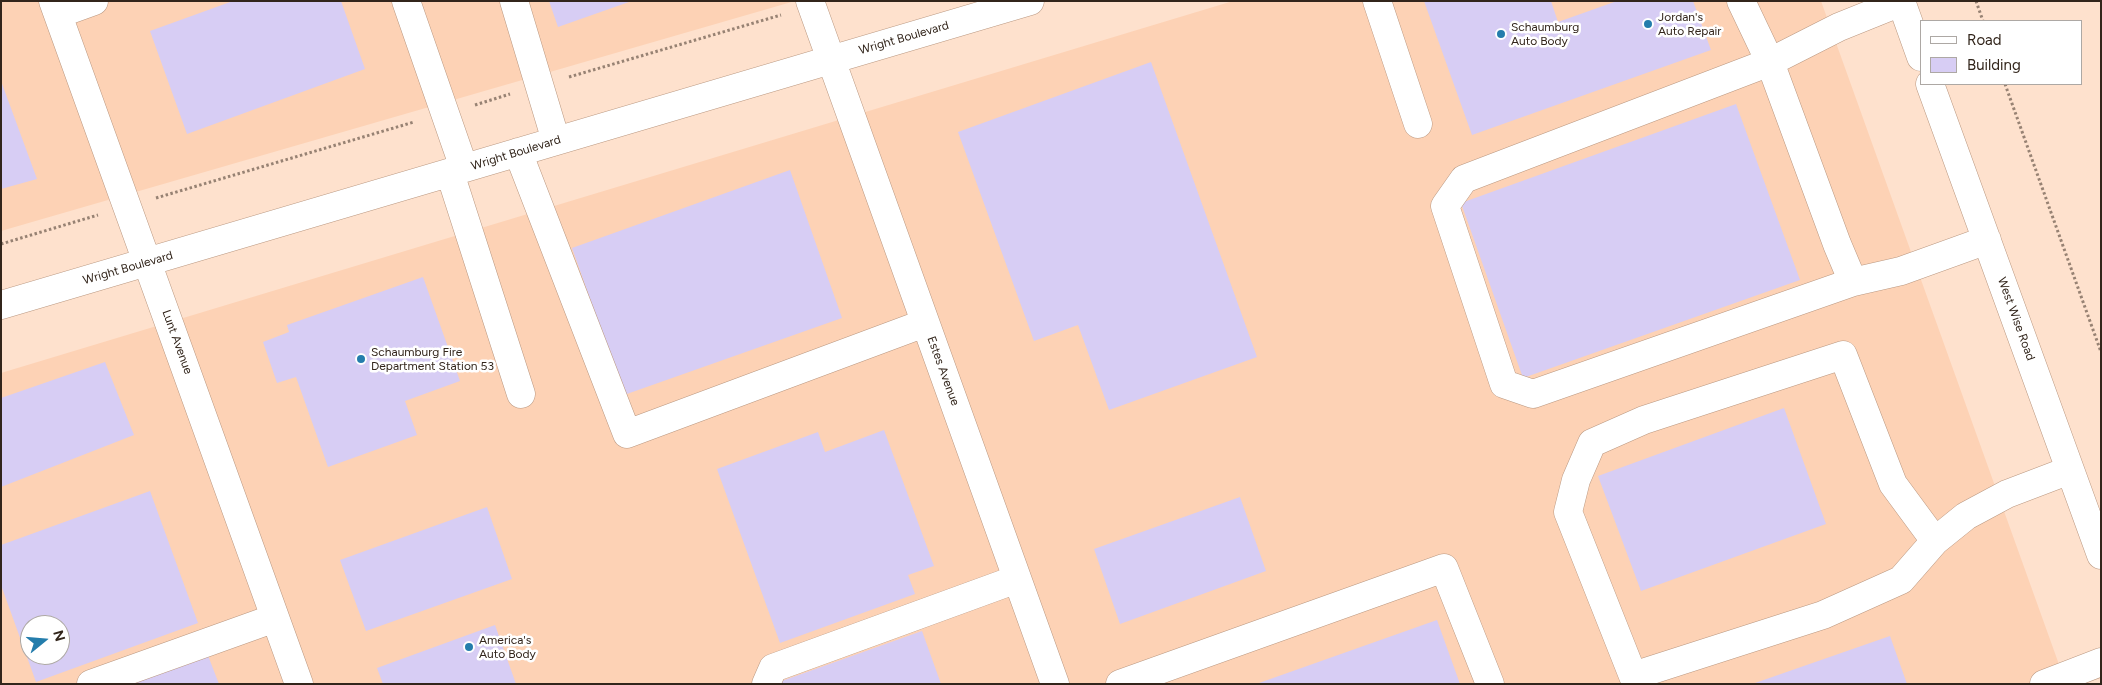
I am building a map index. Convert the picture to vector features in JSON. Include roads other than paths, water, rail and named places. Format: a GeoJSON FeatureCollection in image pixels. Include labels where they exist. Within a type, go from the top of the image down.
{"type":"FeatureCollection","features":[{"type":"Feature","properties":{"kind":"street"},"geometry":{"type":"LineString","coordinates":[[56,8],[94,1]]}},
{"type":"Feature","properties":{"kind":"street"},"geometry":{"type":"LineString","coordinates":[[406,1],[521,394]]}},
{"type":"Feature","properties":{"kind":"street"},"geometry":{"type":"LineString","coordinates":[[514,1],[556,141]]}},
{"type":"Feature","properties":{"kind":"street","name":"Estes Avenue"},"geometry":{"type":"LineString","coordinates":[[810,1],[1054,684]]}},
{"type":"Feature","properties":{"kind":"street","name":"Wright Boulevard"},"geometry":{"type":"LineString","coordinates":[[1,305],[1030,1]]}},
{"type":"Feature","properties":{"kind":"street"},"geometry":{"type":"LineString","coordinates":[[1378,1],[1418,124]]}},
{"type":"Feature","properties":{"kind":"street"},"geometry":{"type":"LineString","coordinates":[[1741,1],[1770,62],[1837,244],[1854,282]]}},
{"type":"Feature","properties":{"kind":"street"},"geometry":{"type":"LineString","coordinates":[[1920,54],[1901,1],[1839,28],[1770,62],[1464,179],[1445,206],[1504,384],[1534,394],[1854,282],[1901,271],[1987,240]]}},
{"type":"Feature","properties":{"kind":"street","name":"Lunt Avenue"},"geometry":{"type":"LineString","coordinates":[[56,8],[299,684]]}},
{"type":"Feature","properties":{"kind":"street","name":"West Wise Road"},"geometry":{"type":"LineString","coordinates":[[1930,85],[2101,555]]}},
{"type":"Feature","properties":{"kind":"street"},"geometry":{"type":"LineString","coordinates":[[518,152],[627,434],[925,323]]}},
{"type":"Feature","properties":{"kind":"street"},"geometry":{"type":"LineString","coordinates":[[1935,541],[1894,484],[1843,355],[1644,420],[1592,443],[1576,480],[1568,512],[1633,676],[1823,615],[1901,580],[1935,541],[1966,516],[2007,494],[2070,470]]}},
{"type":"Feature","properties":{"kind":"street"},"geometry":{"type":"LineString","coordinates":[[1120,684],[1444,568],[1490,684]]}},
{"type":"Feature","properties":{"kind":"street"},"geometry":{"type":"LineString","coordinates":[[766,684],[773,668],[1017,580]]}},
{"type":"Feature","properties":{"kind":"street"},"geometry":{"type":"LineString","coordinates":[[91,684],[275,618]]}},
{"type":"Feature","properties":{"kind":"street"},"geometry":{"type":"LineString","coordinates":[[2044,684],[2101,662]]}},
{"type":"Feature","properties":{"kind":"place","name":"Jordan's Auto Repair"},"geometry":{"type":"Point","coordinates":[1648,24]}},
{"type":"Feature","properties":{"kind":"place","name":"Schaumburg Auto Body"},"geometry":{"type":"Point","coordinates":[1501,34]}},
{"type":"Feature","properties":{"kind":"place","name":"Schaumburg Fire Department Station 53"},"geometry":{"type":"Point","coordinates":[361,359]}},
{"type":"Feature","properties":{"kind":"place","name":"America's Auto Body"},"geometry":{"type":"Point","coordinates":[469,647]}}]}
